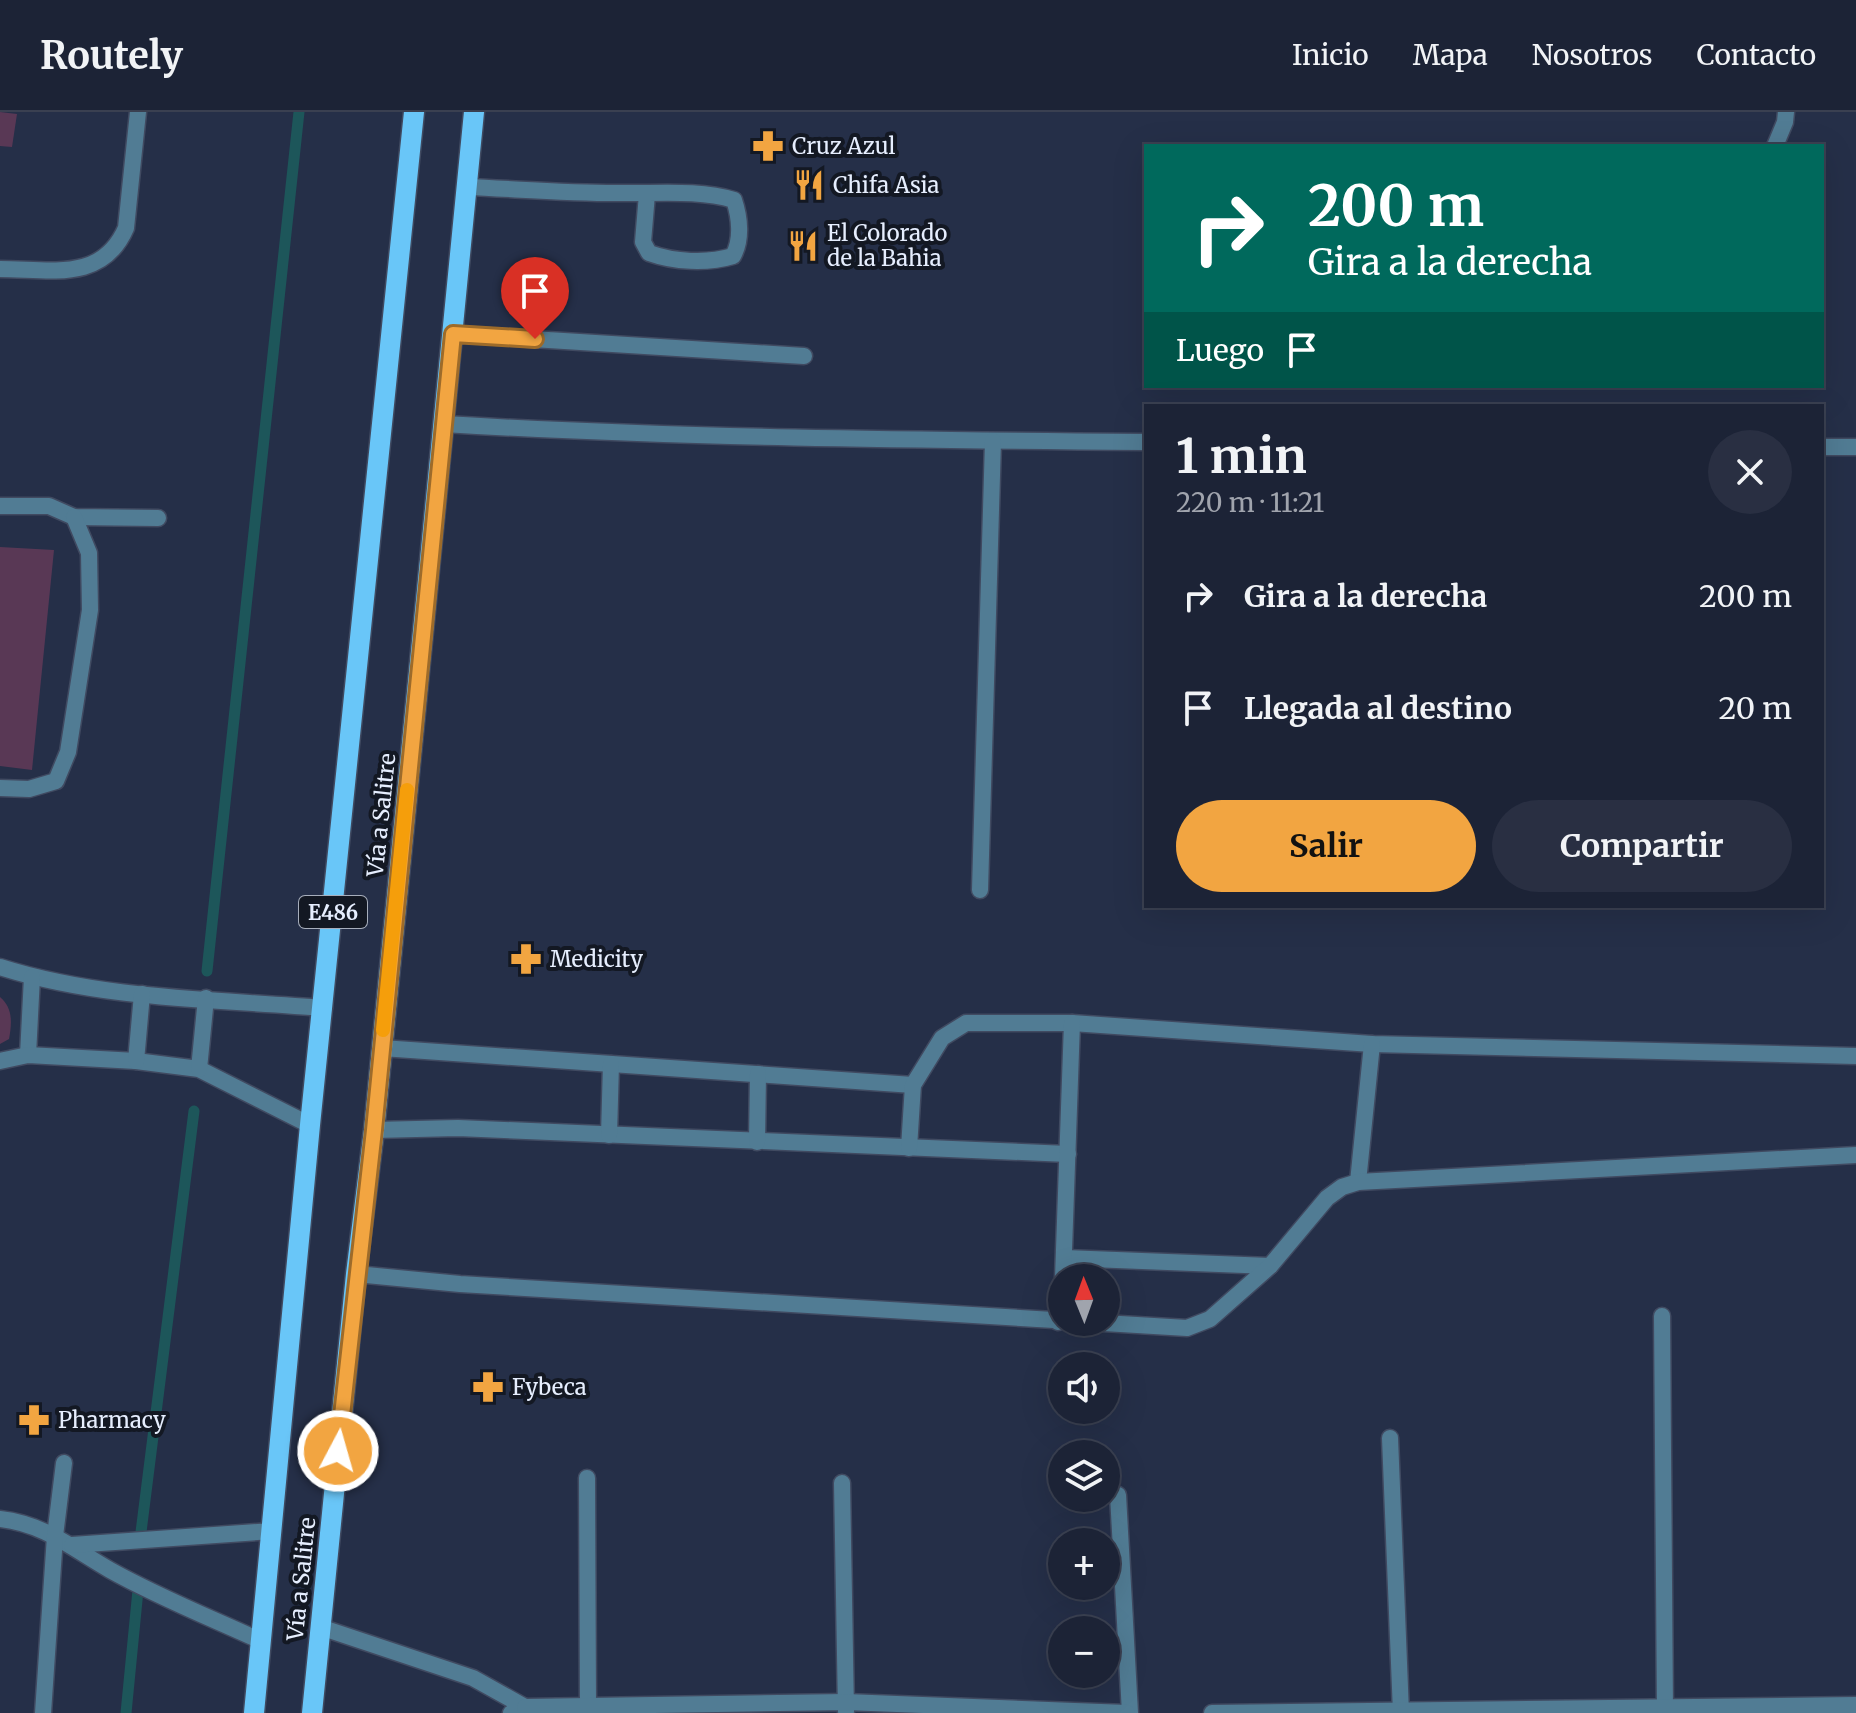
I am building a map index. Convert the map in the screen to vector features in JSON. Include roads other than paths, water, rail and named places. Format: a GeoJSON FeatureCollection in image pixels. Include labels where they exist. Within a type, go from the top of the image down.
{"type":"FeatureCollection","features":[{"type":"Feature","properties":{"kind":"main road","name":"Vía a Salitre"},"geometry":{"type":"LineString","coordinates":[[254,1713],[310,1125],[414,112]]}},
{"type":"Feature","properties":{"kind":"main road","name":"Vía a Salitre"},"geometry":{"type":"LineString","coordinates":[[312,1713],[356,1274],[374,1130],[474,112]]}},
{"type":"Feature","properties":{"kind":"street"},"geometry":{"type":"LineString","coordinates":[[0,269],[83,268],[109,255],[126,228],[138,112]]}},
{"type":"Feature","properties":{"kind":"street"},"geometry":{"type":"LineString","coordinates":[[1776,144],[1786,112]]}},
{"type":"Feature","properties":{"kind":"street"},"geometry":{"type":"LineString","coordinates":[[467,187],[721,196],[734,200],[738,212],[739,246],[733,256],[716,262],[660,257],[649,253],[643,242],[647,194]]}},
{"type":"Feature","properties":{"kind":"street"},"geometry":{"type":"LineString","coordinates":[[453,334],[804,356]]}},
{"type":"Feature","properties":{"kind":"street"},"geometry":{"type":"LineString","coordinates":[[444,424],[549,430],[1144,442]]}},
{"type":"Feature","properties":{"kind":"street"},"geometry":{"type":"LineString","coordinates":[[980,890],[993,441]]}},
{"type":"Feature","properties":{"kind":"street"},"geometry":{"type":"LineString","coordinates":[[1824,447],[1856,447]]}},
{"type":"Feature","properties":{"kind":"street"},"geometry":{"type":"LineString","coordinates":[[0,506],[49,506],[74,517],[158,518]]}},
{"type":"Feature","properties":{"kind":"street"},"geometry":{"type":"LineString","coordinates":[[0,788],[29,789],[56,781],[68,752],[90,610],[89,553],[74,517]]}},
{"type":"Feature","properties":{"kind":"street"},"geometry":{"type":"LineString","coordinates":[[0,967],[32,977],[142,994],[324,1008]]}},
{"type":"Feature","properties":{"kind":"street"},"geometry":{"type":"LineString","coordinates":[[28,1055],[32,977]]}},
{"type":"Feature","properties":{"kind":"street"},"geometry":{"type":"LineString","coordinates":[[136,1061],[142,994]]}},
{"type":"Feature","properties":{"kind":"street"},"geometry":{"type":"LineString","coordinates":[[199,1069],[206,998]]}},
{"type":"Feature","properties":{"kind":"street"},"geometry":{"type":"LineString","coordinates":[[909,1148],[913,1085],[942,1038],[966,1023],[1072,1023],[1372,1044],[1856,1056]]}},
{"type":"Feature","properties":{"kind":"street"},"geometry":{"type":"LineString","coordinates":[[1064,1264],[1072,1023]]}},
{"type":"Feature","properties":{"kind":"street"},"geometry":{"type":"LineString","coordinates":[[1358,1182],[1372,1044]]}},
{"type":"Feature","properties":{"kind":"street"},"geometry":{"type":"LineString","coordinates":[[382,1048],[913,1085]]}},
{"type":"Feature","properties":{"kind":"street"},"geometry":{"type":"LineString","coordinates":[[0,1061],[28,1055],[136,1061],[199,1069],[310,1125]]}},
{"type":"Feature","properties":{"kind":"street"},"geometry":{"type":"LineString","coordinates":[[609,1135],[611,1064]]}},
{"type":"Feature","properties":{"kind":"street"},"geometry":{"type":"LineString","coordinates":[[757,1142],[758,1074]]}},
{"type":"Feature","properties":{"kind":"street"},"geometry":{"type":"LineString","coordinates":[[374,1130],[458,1128],[1068,1154]]}},
{"type":"Feature","properties":{"kind":"street"},"geometry":{"type":"LineString","coordinates":[[1120,1325],[1187,1328],[1210,1319],[1270,1266],[1327,1198],[1342,1187],[1358,1182],[1856,1155]]}},
{"type":"Feature","properties":{"kind":"street"},"geometry":{"type":"LineString","coordinates":[[1065,1258],[1270,1266]]}},
{"type":"Feature","properties":{"kind":"street"},"geometry":{"type":"LineString","coordinates":[[356,1274],[460,1284],[1048,1321]]}},
{"type":"Feature","properties":{"kind":"street"},"geometry":{"type":"LineString","coordinates":[[1662,1316],[1665,1711]]}},
{"type":"Feature","properties":{"kind":"street"},"geometry":{"type":"LineString","coordinates":[[1390,1438],[1401,1713]]}},
{"type":"Feature","properties":{"kind":"street"},"geometry":{"type":"LineString","coordinates":[[43,1713],[55,1536],[64,1463]]}},
{"type":"Feature","properties":{"kind":"street"},"geometry":{"type":"LineString","coordinates":[[587,1478],[588,1707]]}},
{"type":"Feature","properties":{"kind":"street"},"geometry":{"type":"LineString","coordinates":[[842,1483],[846,1708]]}},
{"type":"Feature","properties":{"kind":"street"},"geometry":{"type":"LineString","coordinates":[[320,1627],[473,1678],[518,1710],[588,1707],[846,1708],[1128,1713],[1119,1512]]}},
{"type":"Feature","properties":{"kind":"street"},"geometry":{"type":"LineString","coordinates":[[0,1519],[55,1536],[110,1570],[261,1641]]}},
{"type":"Feature","properties":{"kind":"street"},"geometry":{"type":"LineString","coordinates":[[72,1545],[272,1531]]}},
{"type":"Feature","properties":{"kind":"street"},"geometry":{"type":"LineString","coordinates":[[1212,1713],[1665,1711],[1856,1705]]}},
{"type":"Feature","properties":{"kind":"waterway"},"geometry":{"type":"LineString","coordinates":[[207,971],[299,112]]}},
{"type":"Feature","properties":{"kind":"waterway"},"geometry":{"type":"LineString","coordinates":[[141,1532],[194,1111]]}},
{"type":"Feature","properties":{"kind":"waterway"},"geometry":{"type":"LineString","coordinates":[[126,1713],[138,1590]]}},
{"type":"Feature","properties":{"kind":"place","name":"Cruz Azul"},"geometry":{"type":"Point","coordinates":[768,146]}},
{"type":"Feature","properties":{"kind":"place","name":"Chifa Asia"},"geometry":{"type":"Point","coordinates":[809,185]}},
{"type":"Feature","properties":{"kind":"place","name":"El Colorado de la Bahia"},"geometry":{"type":"Point","coordinates":[803,246]}},
{"type":"Feature","properties":{"kind":"place","name":"Medicity"},"geometry":{"type":"Point","coordinates":[526,959]}},
{"type":"Feature","properties":{"kind":"place","name":"Fybeca"},"geometry":{"type":"Point","coordinates":[488,1387]}},
{"type":"Feature","properties":{"kind":"place","name":"Pharmacy"},"geometry":{"type":"Point","coordinates":[34,1420]}}]}
